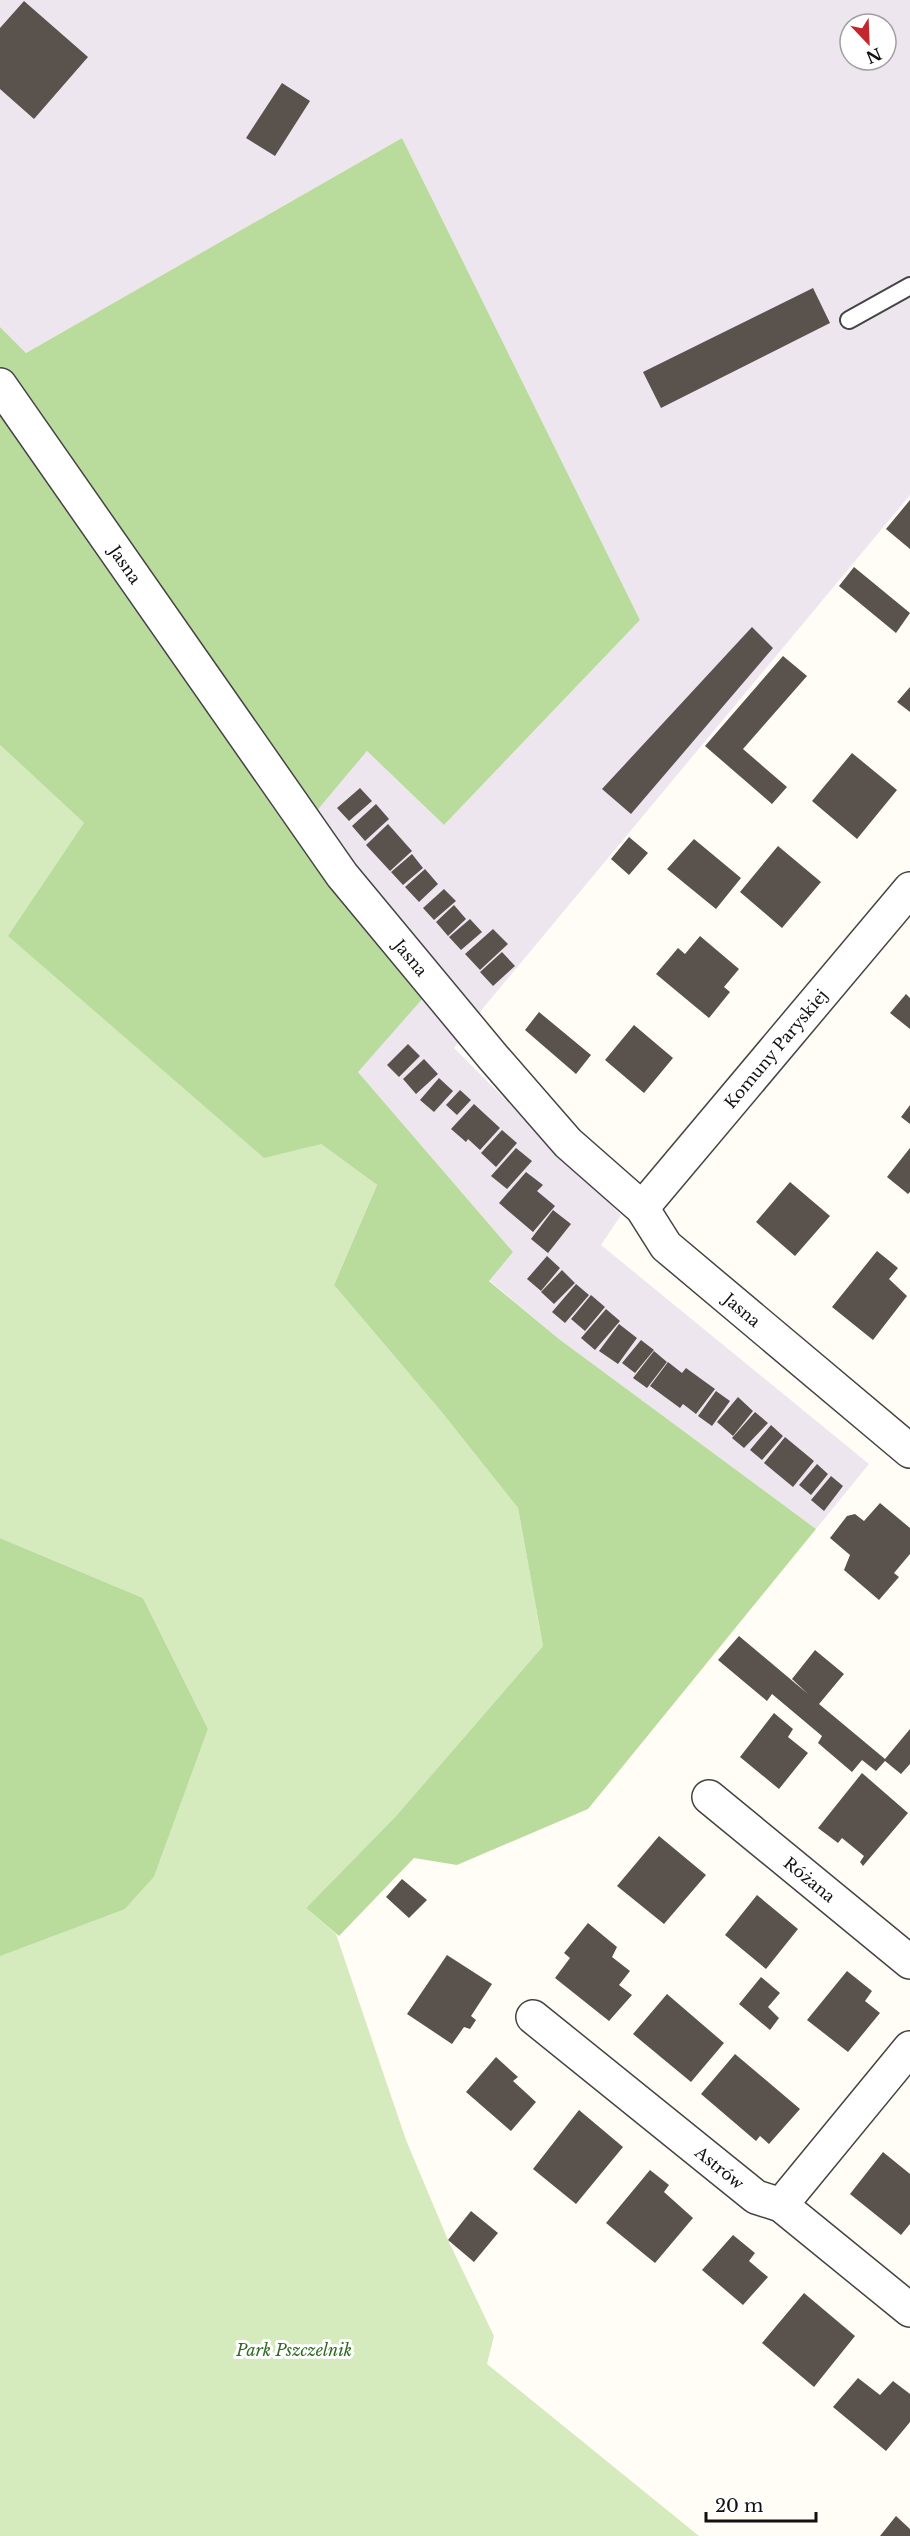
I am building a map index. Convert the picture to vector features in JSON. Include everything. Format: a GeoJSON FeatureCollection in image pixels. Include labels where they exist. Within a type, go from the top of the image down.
{"type":"FeatureCollection","features":[{"type":"Feature","properties":{"kind":"street","name":"Jasna"},"geometry":{"type":"LineString","coordinates":[[0,385],[342,876],[493,1057],[568,1143],[642,1208],[666,1246],[910,1451]]}},
{"type":"Feature","properties":{"kind":"street","name":"Komuny Paryskiej"},"geometry":{"type":"LineString","coordinates":[[642,1208],[910,889]]}},
{"type":"Feature","properties":{"kind":"street","name":"Różana"},"geometry":{"type":"LineString","coordinates":[[709,1797],[910,1962]]}},
{"type":"Feature","properties":{"kind":"street","name":"Astrów"},"geometry":{"type":"LineString","coordinates":[[533,2017],[756,2196],[781,2205],[910,2310]]}},
{"type":"Feature","properties":{"kind":"street"},"geometry":{"type":"LineString","coordinates":[[781,2205],[910,2048]]}},
{"type":"Feature","properties":{"kind":"lane"},"geometry":{"type":"LineString","coordinates":[[849,320],[910,286]]}},
{"type":"Feature","properties":{"kind":"shaded area"},"geometry":{"type":"Polygon","coordinates":[[[0,0],[910,0],[910,495],[484,1007],[454,1048],[621,1215],[601,1245],[869,1464],[816,1529],[559,1339],[489,1280],[513,1252],[358,1072],[313,814],[367,751],[444,825],[640,620],[402,138],[26,353],[0,327],[0,0]]]}},
{"type":"Feature","properties":{"kind":"green space"},"geometry":{"type":"Polygon","coordinates":[[[402,138],[640,620],[444,825],[367,751],[314,814],[445,973],[358,1072],[513,1252],[489,1281],[559,1339],[816,1529],[588,1809],[457,1865],[414,1858],[339,1936],[306,1908],[396,1816],[543,1646],[518,1508],[440,1410],[334,1285],[377,1185],[321,1144],[264,1158],[8,936],[84,823],[0,745],[0,327],[26,353],[402,138]]]}},
{"type":"Feature","properties":{"kind":"green space","name":"Park Pszczelnik"},"geometry":{"type":"Polygon","coordinates":[[[0,745],[84,823],[321,1144],[377,1185],[334,1285],[440,1410],[518,1508],[543,1646],[396,1816],[306,1908],[336,1934],[406,2140],[448,2240],[494,2336],[487,2364],[699,2536],[0,2536],[0,1693],[125,1909],[154,1877],[208,1729],[143,1598],[0,1538],[0,745]]]}},
{"type":"Feature","properties":{"kind":"green space"},"geometry":{"type":"Polygon","coordinates":[[[0,1538],[143,1598],[208,1729],[154,1877],[125,1909],[0,1956],[0,1538]]]}},
{"type":"Feature","properties":{"kind":"building"},"geometry":{"type":"Polygon","coordinates":[[[24,1],[88,57],[34,119],[0,89],[0,28],[24,1]]]}},
{"type":"Feature","properties":{"kind":"building"},"geometry":{"type":"Polygon","coordinates":[[[282,83],[310,101],[275,156],[246,138],[282,83]]]}},
{"type":"Feature","properties":{"kind":"building"},"geometry":{"type":"Polygon","coordinates":[[[813,288],[830,323],[661,408],[643,372],[813,288]]]}},
{"type":"Feature","properties":{"kind":"building"},"geometry":{"type":"Polygon","coordinates":[[[910,500],[910,549],[886,529],[910,500]]]}},
{"type":"Feature","properties":{"kind":"building"},"geometry":{"type":"Polygon","coordinates":[[[854,567],[910,613],[896,633],[839,586],[854,567]]]}},
{"type":"Feature","properties":{"kind":"building"},"geometry":{"type":"Polygon","coordinates":[[[752,627],[773,648],[631,814],[602,789],[752,627]]]}},
{"type":"Feature","properties":{"kind":"building"},"geometry":{"type":"Polygon","coordinates":[[[783,656],[807,676],[743,749],[787,787],[772,804],[705,746],[783,656]]]}},
{"type":"Feature","properties":{"kind":"building"},"geometry":{"type":"Polygon","coordinates":[[[910,687],[910,712],[897,702],[910,687]]]}},
{"type":"Feature","properties":{"kind":"building"},"geometry":{"type":"Polygon","coordinates":[[[852,753],[897,790],[857,839],[812,801],[852,753]]]}},
{"type":"Feature","properties":{"kind":"building"},"geometry":{"type":"Polygon","coordinates":[[[360,788],[372,801],[349,821],[337,808],[360,788]]]}},
{"type":"Feature","properties":{"kind":"building"},"geometry":{"type":"Polygon","coordinates":[[[376,804],[389,819],[365,841],[352,826],[376,804]]]}},
{"type":"Feature","properties":{"kind":"building"},"geometry":{"type":"Polygon","coordinates":[[[388,824],[412,851],[390,871],[366,845],[388,824]]]}},
{"type":"Feature","properties":{"kind":"building"},"geometry":{"type":"Polygon","coordinates":[[[629,837],[648,853],[629,875],[611,859],[629,837]]]}},
{"type":"Feature","properties":{"kind":"building"},"geometry":{"type":"Polygon","coordinates":[[[694,839],[741,878],[716,909],[667,869],[694,839]]]}},
{"type":"Feature","properties":{"kind":"building"},"geometry":{"type":"Polygon","coordinates":[[[778,846],[821,882],[782,928],[740,892],[778,846]]]}},
{"type":"Feature","properties":{"kind":"building"},"geometry":{"type":"Polygon","coordinates":[[[412,854],[423,868],[403,885],[391,872],[412,854]]]}},
{"type":"Feature","properties":{"kind":"building"},"geometry":{"type":"Polygon","coordinates":[[[425,869],[438,884],[419,902],[405,887],[425,869]]]}},
{"type":"Feature","properties":{"kind":"building"},"geometry":{"type":"Polygon","coordinates":[[[444,889],[456,901],[434,920],[423,908],[444,889]]]}},
{"type":"Feature","properties":{"kind":"building"},"geometry":{"type":"Polygon","coordinates":[[[454,905],[466,919],[448,936],[436,922],[454,905]]]}},
{"type":"Feature","properties":{"kind":"building"},"geometry":{"type":"Polygon","coordinates":[[[470,919],[482,932],[461,950],[449,937],[470,919]]]}},
{"type":"Feature","properties":{"kind":"building"},"geometry":{"type":"Polygon","coordinates":[[[493,929],[508,944],[480,970],[465,954],[493,929]]]}},
{"type":"Feature","properties":{"kind":"building"},"geometry":{"type":"Polygon","coordinates":[[[700,936],[739,969],[724,987],[730,992],[709,1018],[656,974],[678,948],[685,954],[700,936]]]}},
{"type":"Feature","properties":{"kind":"building"},"geometry":{"type":"Polygon","coordinates":[[[502,952],[515,966],[493,986],[480,972],[502,952]]]}},
{"type":"Feature","properties":{"kind":"building"},"geometry":{"type":"Polygon","coordinates":[[[906,994],[910,998],[910,1029],[890,1013],[906,994]]]}},
{"type":"Feature","properties":{"kind":"building"},"geometry":{"type":"Polygon","coordinates":[[[539,1012],[591,1055],[576,1074],[525,1030],[539,1012]]]}},
{"type":"Feature","properties":{"kind":"building"},"geometry":{"type":"Polygon","coordinates":[[[634,1025],[673,1058],[644,1093],[605,1060],[634,1025]]]}},
{"type":"Feature","properties":{"kind":"building"},"geometry":{"type":"Polygon","coordinates":[[[408,1044],[420,1056],[399,1077],[387,1065],[408,1044]]]}},
{"type":"Feature","properties":{"kind":"building"},"geometry":{"type":"Polygon","coordinates":[[[424,1059],[438,1074],[416,1094],[403,1079],[424,1059]]]}},
{"type":"Feature","properties":{"kind":"building"},"geometry":{"type":"Polygon","coordinates":[[[439,1078],[453,1091],[434,1112],[420,1100],[439,1078]]]}},
{"type":"Feature","properties":{"kind":"building"},"geometry":{"type":"Polygon","coordinates":[[[460,1090],[471,1100],[457,1115],[446,1105],[460,1090]]]}},
{"type":"Feature","properties":{"kind":"building"},"geometry":{"type":"Polygon","coordinates":[[[474,1104],[500,1128],[480,1150],[468,1139],[466,1142],[451,1129],[474,1104]]]}},
{"type":"Feature","properties":{"kind":"building"},"geometry":{"type":"Polygon","coordinates":[[[910,1105],[910,1124],[901,1117],[910,1105]]]}},
{"type":"Feature","properties":{"kind":"building"},"geometry":{"type":"Polygon","coordinates":[[[502,1130],[517,1143],[496,1167],[481,1153],[502,1130]]]}},
{"type":"Feature","properties":{"kind":"building"},"geometry":{"type":"Polygon","coordinates":[[[516,1148],[532,1161],[507,1189],[491,1176],[516,1148]]]}},
{"type":"Feature","properties":{"kind":"building"},"geometry":{"type":"Polygon","coordinates":[[[910,1148],[910,1192],[908,1194],[887,1177],[910,1148]]]}},
{"type":"Feature","properties":{"kind":"building"},"geometry":{"type":"Polygon","coordinates":[[[526,1172],[543,1185],[537,1191],[555,1206],[533,1232],[499,1203],[526,1172]]]}},
{"type":"Feature","properties":{"kind":"building"},"geometry":{"type":"Polygon","coordinates":[[[790,1182],[830,1216],[795,1256],[756,1222],[790,1182]]]}},
{"type":"Feature","properties":{"kind":"building"},"geometry":{"type":"Polygon","coordinates":[[[553,1210],[571,1224],[548,1253],[531,1239],[553,1210]]]}},
{"type":"Feature","properties":{"kind":"building"},"geometry":{"type":"Polygon","coordinates":[[[877,1251],[898,1268],[889,1279],[907,1296],[873,1340],[832,1307],[877,1251]]]}},
{"type":"Feature","properties":{"kind":"building"},"geometry":{"type":"Polygon","coordinates":[[[547,1256],[560,1268],[541,1291],[527,1279],[547,1256]]]}},
{"type":"Feature","properties":{"kind":"building"},"geometry":{"type":"Polygon","coordinates":[[[562,1270],[575,1283],[554,1304],[541,1292],[562,1270]]]}},
{"type":"Feature","properties":{"kind":"building"},"geometry":{"type":"Polygon","coordinates":[[[576,1284],[589,1295],[565,1323],[552,1312],[576,1284]]]}},
{"type":"Feature","properties":{"kind":"building"},"geometry":{"type":"Polygon","coordinates":[[[591,1295],[605,1307],[585,1331],[571,1319],[591,1295]]]}},
{"type":"Feature","properties":{"kind":"building"},"geometry":{"type":"Polygon","coordinates":[[[606,1309],[620,1321],[595,1350],[581,1338],[606,1309]]]}},
{"type":"Feature","properties":{"kind":"building"},"geometry":{"type":"Polygon","coordinates":[[[619,1324],[637,1338],[618,1364],[599,1351],[619,1324]]]}},
{"type":"Feature","properties":{"kind":"building"},"geometry":{"type":"Polygon","coordinates":[[[641,1340],[654,1350],[635,1373],[622,1363],[641,1340]]]}},
{"type":"Feature","properties":{"kind":"building"},"geometry":{"type":"Polygon","coordinates":[[[654,1351],[667,1362],[647,1388],[633,1378],[654,1351]]]}},
{"type":"Feature","properties":{"kind":"building"},"geometry":{"type":"Polygon","coordinates":[[[668,1362],[682,1373],[686,1368],[715,1389],[696,1414],[683,1404],[680,1408],[650,1386],[668,1362]]]}},
{"type":"Feature","properties":{"kind":"building"},"geometry":{"type":"Polygon","coordinates":[[[716,1391],[730,1401],[712,1426],[698,1416],[716,1391]]]}},
{"type":"Feature","properties":{"kind":"building"},"geometry":{"type":"Polygon","coordinates":[[[738,1397],[753,1411],[733,1436],[717,1422],[738,1397]]]}},
{"type":"Feature","properties":{"kind":"building"},"geometry":{"type":"Polygon","coordinates":[[[755,1412],[768,1423],[744,1448],[732,1438],[755,1412]]]}},
{"type":"Feature","properties":{"kind":"building"},"geometry":{"type":"Polygon","coordinates":[[[771,1425],[783,1436],[762,1460],[750,1450],[771,1425]]]}},
{"type":"Feature","properties":{"kind":"building"},"geometry":{"type":"Polygon","coordinates":[[[785,1437],[814,1461],[793,1487],[764,1463],[785,1437]]]}},
{"type":"Feature","properties":{"kind":"building"},"geometry":{"type":"Polygon","coordinates":[[[817,1464],[828,1474],[811,1495],[799,1485],[817,1464]]]}},
{"type":"Feature","properties":{"kind":"building"},"geometry":{"type":"Polygon","coordinates":[[[831,1476],[843,1486],[824,1511],[811,1500],[831,1476]]]}},
{"type":"Feature","properties":{"kind":"building"},"geometry":{"type":"Polygon","coordinates":[[[880,1503],[910,1528],[910,1554],[894,1573],[899,1577],[879,1600],[844,1570],[850,1555],[830,1538],[847,1516],[855,1514],[864,1521],[880,1503]]]}},
{"type":"Feature","properties":{"kind":"building"},"geometry":{"type":"Polygon","coordinates":[[[739,1636],[808,1694],[792,1679],[815,1650],[844,1674],[819,1704],[885,1759],[910,1729],[910,1764],[901,1774],[885,1761],[876,1771],[862,1760],[852,1772],[818,1743],[822,1736],[772,1694],[767,1701],[718,1660],[739,1636]]]}},
{"type":"Feature","properties":{"kind":"building"},"geometry":{"type":"Polygon","coordinates":[[[774,1713],[793,1729],[788,1737],[808,1753],[779,1789],[740,1757],[774,1713]]]}},
{"type":"Feature","properties":{"kind":"building"},"geometry":{"type":"Polygon","coordinates":[[[862,1773],[908,1813],[863,1866],[860,1862],[864,1856],[842,1838],[838,1843],[818,1828],[862,1773]]]}},
{"type":"Feature","properties":{"kind":"building"},"geometry":{"type":"Polygon","coordinates":[[[659,1836],[706,1875],[664,1924],[617,1886],[659,1836]]]}},
{"type":"Feature","properties":{"kind":"building"},"geometry":{"type":"Polygon","coordinates":[[[402,1879],[427,1900],[409,1918],[386,1897],[402,1879]]]}},
{"type":"Feature","properties":{"kind":"building"},"geometry":{"type":"Polygon","coordinates":[[[757,1895],[798,1929],[766,1969],[725,1935],[757,1895]]]}},
{"type":"Feature","properties":{"kind":"building"},"geometry":{"type":"Polygon","coordinates":[[[588,1923],[617,1947],[612,1957],[630,1971],[619,1985],[632,1995],[609,2021],[555,1978],[570,1958],[564,1953],[588,1923]]]}},
{"type":"Feature","properties":{"kind":"building"},"geometry":{"type":"Polygon","coordinates":[[[447,1955],[492,1984],[471,2016],[476,2020],[470,2029],[464,2027],[452,2044],[407,2014],[447,1955]]]}},
{"type":"Feature","properties":{"kind":"building"},"geometry":{"type":"Polygon","coordinates":[[[847,1971],[872,1991],[865,2001],[880,2013],[848,2052],[807,2020],[847,1971]]]}},
{"type":"Feature","properties":{"kind":"building"},"geometry":{"type":"Polygon","coordinates":[[[761,1977],[780,1993],[768,2007],[779,2018],[770,2030],[739,2004],[761,1977]]]}},
{"type":"Feature","properties":{"kind":"building"},"geometry":{"type":"Polygon","coordinates":[[[667,1994],[724,2043],[691,2082],[633,2034],[667,1994]]]}},
{"type":"Feature","properties":{"kind":"building"},"geometry":{"type":"Polygon","coordinates":[[[735,2054],[800,2109],[769,2144],[760,2136],[756,2141],[701,2094],[735,2054]]]}},
{"type":"Feature","properties":{"kind":"building"},"geometry":{"type":"Polygon","coordinates":[[[496,2057],[518,2077],[513,2081],[536,2102],[511,2131],[466,2092],[496,2057]]]}},
{"type":"Feature","properties":{"kind":"building"},"geometry":{"type":"Polygon","coordinates":[[[579,2110],[623,2147],[576,2204],[533,2169],[579,2110]]]}},
{"type":"Feature","properties":{"kind":"building"},"geometry":{"type":"Polygon","coordinates":[[[883,2152],[910,2174],[910,2224],[901,2235],[850,2194],[883,2152]]]}},
{"type":"Feature","properties":{"kind":"building"},"geometry":{"type":"Polygon","coordinates":[[[650,2170],[669,2185],[664,2192],[693,2218],[655,2263],[606,2223],[650,2170]]]}},
{"type":"Feature","properties":{"kind":"building"},"geometry":{"type":"Polygon","coordinates":[[[471,2211],[498,2233],[474,2262],[448,2240],[471,2211]]]}},
{"type":"Feature","properties":{"kind":"building"},"geometry":{"type":"Polygon","coordinates":[[[733,2235],[755,2253],[749,2261],[768,2277],[743,2305],[702,2270],[733,2235]]]}},
{"type":"Feature","properties":{"kind":"building"},"geometry":{"type":"Polygon","coordinates":[[[804,2293],[855,2336],[814,2387],[762,2343],[804,2293]]]}},
{"type":"Feature","properties":{"kind":"building"},"geometry":{"type":"Polygon","coordinates":[[[858,2378],[880,2395],[893,2381],[910,2394],[910,2422],[886,2451],[833,2407],[858,2378]]]}},
{"type":"Feature","properties":{"kind":"building"},"geometry":{"type":"Polygon","coordinates":[[[896,2516],[910,2529],[910,2536],[880,2536],[896,2516]]]}}]}
